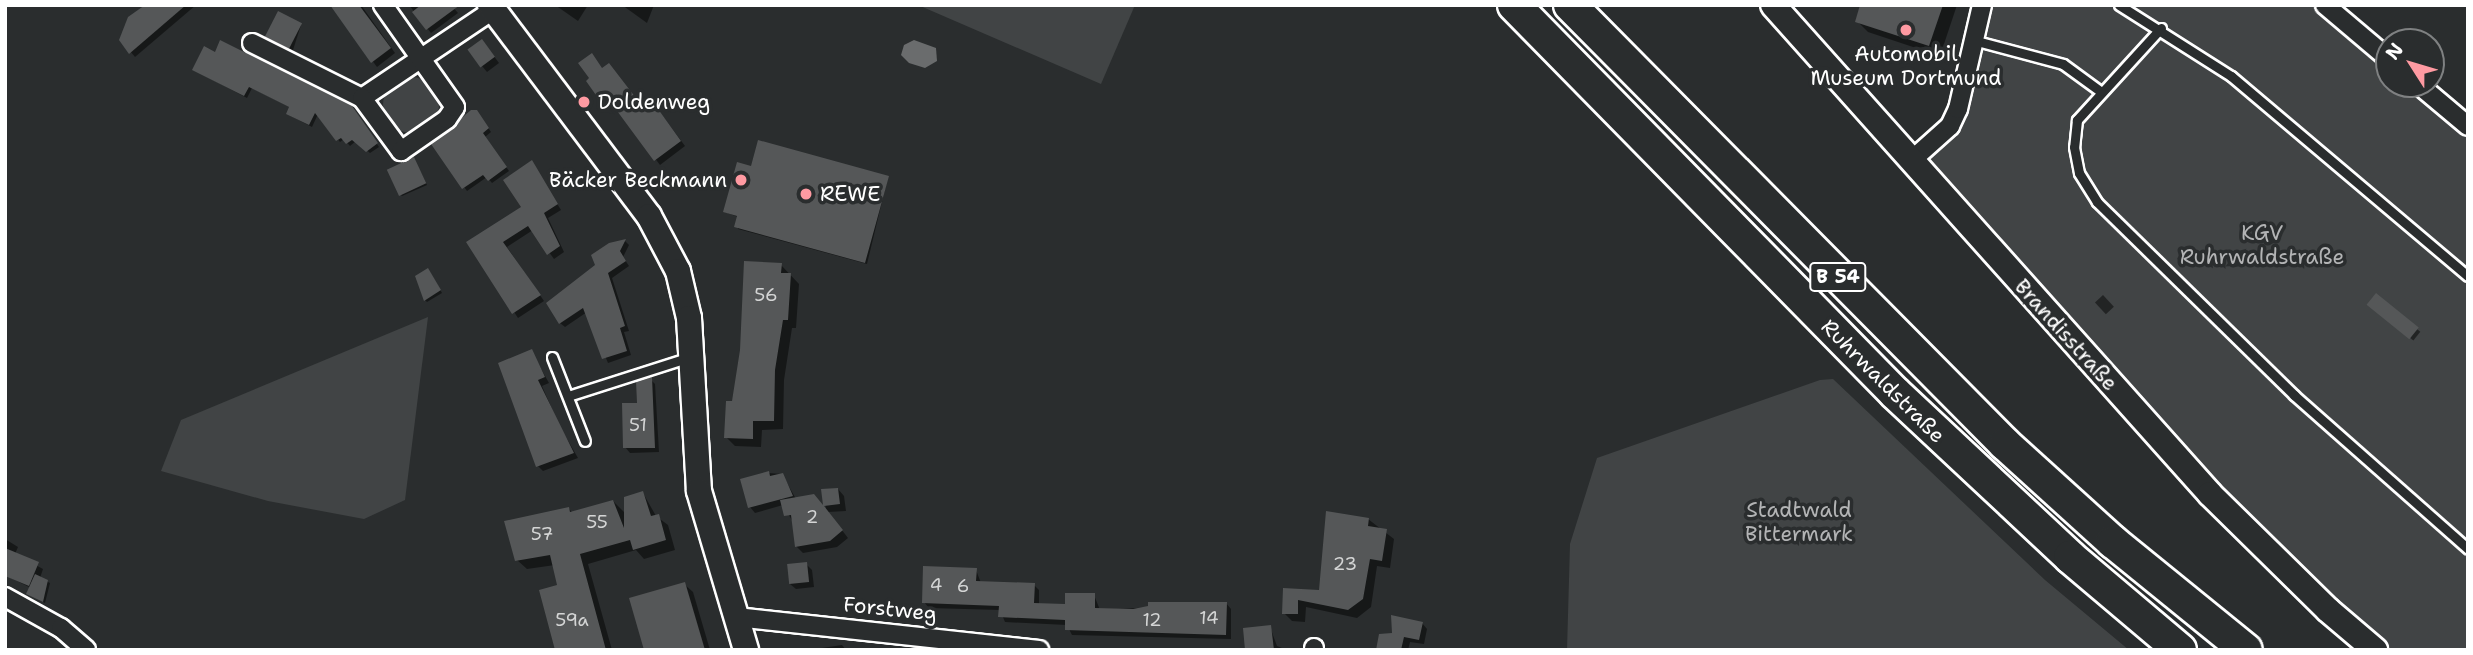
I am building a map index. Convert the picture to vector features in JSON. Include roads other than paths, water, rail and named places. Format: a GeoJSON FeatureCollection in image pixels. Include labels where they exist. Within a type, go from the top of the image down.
{"type":"FeatureCollection","features":[{"type":"Feature","properties":{"kind":"highway","name":"Ruhrwaldstraße"},"geometry":{"type":"LineString","coordinates":[[1514,5],[1895,393],[2070,557],[2180,650]]}},
{"type":"Feature","properties":{"kind":"highway","name":"B 54"},"geometry":{"type":"LineString","coordinates":[[1570,5],[2005,444],[2112,542],[2246,650]]}},
{"type":"Feature","properties":{"kind":"street"},"geometry":{"type":"LineString","coordinates":[[252,43],[362,97],[401,151],[447,119],[455,107],[383,5]]}},
{"type":"Feature","properties":{"kind":"street","name":"Brandisstraße"},"geometry":{"type":"LineString","coordinates":[[1773,5],[2210,494],[2328,610],[2375,650]]}},
{"type":"Feature","properties":{"kind":"street"},"geometry":{"type":"LineString","coordinates":[[1912,160],[1950,127],[1982,5]]}},
{"type":"Feature","properties":{"kind":"street"},"geometry":{"type":"LineString","coordinates":[[2325,5],[2375,48]]}},
{"type":"Feature","properties":{"kind":"street"},"geometry":{"type":"LineString","coordinates":[[362,97],[494,7],[665,242],[678,271],[689,318],[699,491],[746,650]]}},
{"type":"Feature","properties":{"kind":"street"},"geometry":{"type":"LineString","coordinates":[[2435,98],[2468,126]]}},
{"type":"Feature","properties":{"kind":"street"},"geometry":{"type":"LineString","coordinates":[[5,597],[61,628],[86,650]]}},
{"type":"Feature","properties":{"kind":"street","name":"Forstweg"},"geometry":{"type":"LineString","coordinates":[[736,617],[1039,650]]}},
{"type":"Feature","properties":{"kind":"lane"},"geometry":{"type":"LineString","coordinates":[[2119,5],[2161,28],[2278,114],[2468,276]]}},
{"type":"Feature","properties":{"kind":"lane"},"geometry":{"type":"LineString","coordinates":[[2161,28],[2100,91],[2077,120],[2074,146],[2079,173],[2096,202],[2294,395],[2468,549]]}},
{"type":"Feature","properties":{"kind":"lane"},"geometry":{"type":"LineString","coordinates":[[1973,40],[2063,64],[2100,91]]}},
{"type":"Feature","properties":{"kind":"lane"},"geometry":{"type":"LineString","coordinates":[[568,396],[692,356]]}},
{"type":"Feature","properties":{"kind":"lane"},"geometry":{"type":"LineString","coordinates":[[552,357],[586,441]]}},
{"type":"Feature","properties":{"kind":"place","name":"Automobil Museum Dortmund"},"geometry":{"type":"Point","coordinates":[1906,30]}},
{"type":"Feature","properties":{"kind":"place","name":"Doldenweg"},"geometry":{"type":"Point","coordinates":[584,102]}},
{"type":"Feature","properties":{"kind":"place","name":"Bäcker Beckmann"},"geometry":{"type":"Point","coordinates":[741,180]}},
{"type":"Feature","properties":{"kind":"place","name":"REWE"},"geometry":{"type":"Point","coordinates":[806,194]}},
{"type":"Feature","properties":{"kind":"park label","name":"KGV Ruhrwaldstraße"},"geometry":{"type":"Point","coordinates":[2262,245]}},
{"type":"Feature","properties":{"kind":"park label","name":"Stadtwald Bittermark"},"geometry":{"type":"Point","coordinates":[1799,522]}}]}
